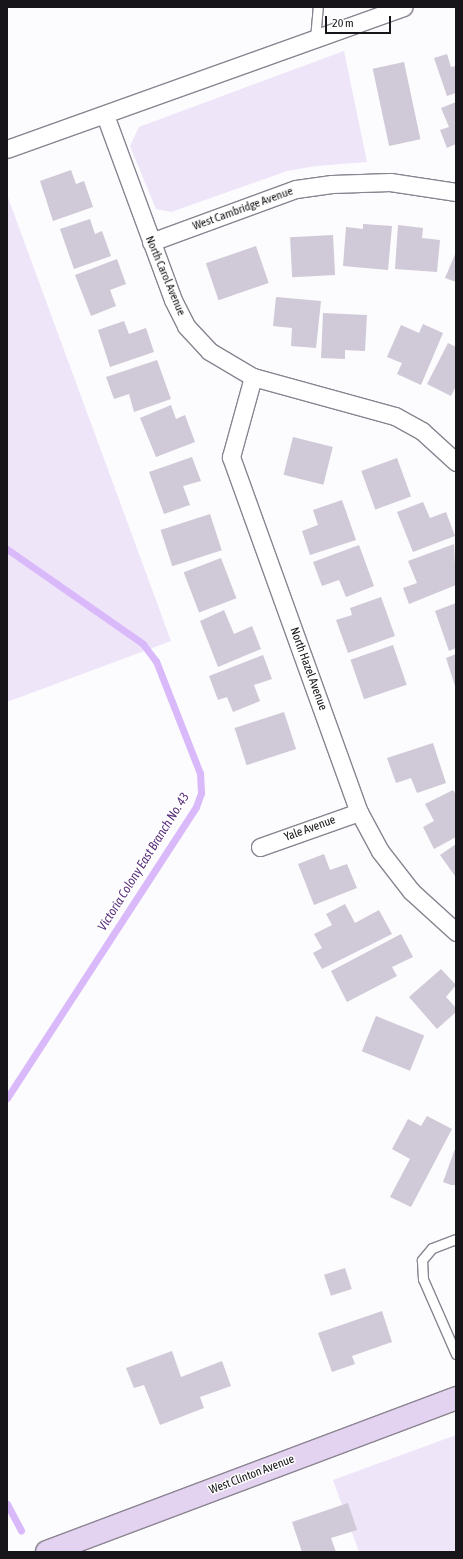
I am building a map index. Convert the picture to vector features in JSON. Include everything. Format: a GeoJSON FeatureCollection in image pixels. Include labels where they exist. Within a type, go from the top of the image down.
{"type":"FeatureCollection","features":[{"type":"Feature","properties":{"kind":"main road","name":"West Clinton Avenue"},"geometry":{"type":"LineString","coordinates":[[48,1552],[456,1398]]}},
{"type":"Feature","properties":{"kind":"street"},"geometry":{"type":"LineString","coordinates":[[7,150],[403,7]]}},
{"type":"Feature","properties":{"kind":"street","name":"North Carol Avenue"},"geometry":{"type":"LineString","coordinates":[[105,115],[151,242],[186,326],[209,351],[253,377],[395,416],[422,431],[456,462]]}},
{"type":"Feature","properties":{"kind":"street","name":"West Cambridge Avenue"},"geometry":{"type":"LineString","coordinates":[[151,242],[296,189],[332,184],[390,182],[456,192]]}},
{"type":"Feature","properties":{"kind":"street","name":"North Hazel Avenue"},"geometry":{"type":"LineString","coordinates":[[253,377],[231,457],[359,812],[380,851],[412,891],[456,932]]}},
{"type":"Feature","properties":{"kind":"street","name":"Yale Avenue"},"geometry":{"type":"LineString","coordinates":[[260,847],[359,812]]}},
{"type":"Feature","properties":{"kind":"lane"},"geometry":{"type":"LineString","coordinates":[[315,39],[318,7]]}},
{"type":"Feature","properties":{"kind":"lane"},"geometry":{"type":"LineString","coordinates":[[456,1239],[432,1248],[422,1260],[423,1279],[456,1354]]}},
{"type":"Feature","properties":{"kind":"shaded area"},"geometry":{"type":"Polygon","coordinates":[[[344,51],[367,162],[316,166],[287,171],[171,212],[156,209],[130,146],[139,127],[344,51]]]}},
{"type":"Feature","properties":{"kind":"shaded area"},"geometry":{"type":"Polygon","coordinates":[[[7,195],[171,641],[7,702],[7,195]]]}},
{"type":"Feature","properties":{"kind":"shaded area"},"geometry":{"type":"Polygon","coordinates":[[[456,1435],[456,1552],[359,1552],[333,1480],[456,1435]]]}},
{"type":"Feature","properties":{"kind":"building"},"geometry":{"type":"Polygon","coordinates":[[[447,54],[451,67],[456,66],[456,93],[447,96],[434,58],[447,54]]]}},
{"type":"Feature","properties":{"kind":"building"},"geometry":{"type":"Polygon","coordinates":[[[404,62],[420,139],[389,146],[373,69],[404,62]]]}},
{"type":"Feature","properties":{"kind":"building"},"geometry":{"type":"Polygon","coordinates":[[[456,102],[456,144],[447,148],[440,130],[449,127],[441,108],[456,102]]]}},
{"type":"Feature","properties":{"kind":"building"},"geometry":{"type":"Polygon","coordinates":[[[71,170],[76,184],[84,181],[93,207],[53,221],[40,181],[71,170]]]}},
{"type":"Feature","properties":{"kind":"building"},"geometry":{"type":"Polygon","coordinates":[[[90,219],[95,234],[102,231],[111,256],[74,269],[60,229],[90,219]]]}},
{"type":"Feature","properties":{"kind":"building"},"geometry":{"type":"Polygon","coordinates":[[[363,224],[392,226],[388,270],[343,266],[346,227],[363,229],[363,224]]]}},
{"type":"Feature","properties":{"kind":"building"},"geometry":{"type":"Polygon","coordinates":[[[398,225],[423,228],[422,238],[440,240],[437,272],[395,269],[398,225]]]}},
{"type":"Feature","properties":{"kind":"building"},"geometry":{"type":"Polygon","coordinates":[[[333,235],[335,275],[292,277],[290,237],[333,235]]]}},
{"type":"Feature","properties":{"kind":"building"},"geometry":{"type":"Polygon","coordinates":[[[256,246],[269,283],[219,300],[206,263],[256,246]]]}},
{"type":"Feature","properties":{"kind":"building"},"geometry":{"type":"Polygon","coordinates":[[[456,252],[456,282],[445,278],[456,252]]]}},
{"type":"Feature","properties":{"kind":"building"},"geometry":{"type":"Polygon","coordinates":[[[117,259],[126,284],[110,290],[116,306],[91,316],[75,275],[117,259]]]}},
{"type":"Feature","properties":{"kind":"building"},"geometry":{"type":"Polygon","coordinates":[[[276,297],[321,301],[316,348],[291,346],[292,328],[273,326],[276,297]]]}},
{"type":"Feature","properties":{"kind":"building"},"geometry":{"type":"Polygon","coordinates":[[[323,313],[367,315],[365,351],[345,350],[345,359],[321,358],[323,313]]]}},
{"type":"Feature","properties":{"kind":"building"},"geometry":{"type":"Polygon","coordinates":[[[124,321],[129,334],[146,328],[154,352],[110,367],[98,330],[124,321]]]}},
{"type":"Feature","properties":{"kind":"building"},"geometry":{"type":"Polygon","coordinates":[[[423,324],[443,333],[421,385],[397,374],[402,363],[387,357],[401,325],[419,333],[423,324]]]}},
{"type":"Feature","properties":{"kind":"building"},"geometry":{"type":"Polygon","coordinates":[[[448,343],[456,347],[456,386],[451,396],[427,384],[448,343]]]}},
{"type":"Feature","properties":{"kind":"building"},"geometry":{"type":"Polygon","coordinates":[[[157,360],[171,399],[134,412],[129,394],[114,399],[106,377],[157,360]]]}},
{"type":"Feature","properties":{"kind":"building"},"geometry":{"type":"Polygon","coordinates":[[[171,405],[176,419],[185,415],[195,442],[156,457],[140,418],[171,405]]]}},
{"type":"Feature","properties":{"kind":"building"},"geometry":{"type":"Polygon","coordinates":[[[293,437],[333,447],[323,485],[284,475],[293,437]]]}},
{"type":"Feature","properties":{"kind":"building"},"geometry":{"type":"Polygon","coordinates":[[[192,457],[201,481],[183,486],[190,505],[164,514],[149,472],[192,457]]]}},
{"type":"Feature","properties":{"kind":"building"},"geometry":{"type":"Polygon","coordinates":[[[397,458],[411,497],[375,510],[361,471],[397,458]]]}},
{"type":"Feature","properties":{"kind":"building"},"geometry":{"type":"Polygon","coordinates":[[[342,500],[356,540],[310,555],[302,531],[318,525],[313,510],[342,500]]]}},
{"type":"Feature","properties":{"kind":"building"},"geometry":{"type":"Polygon","coordinates":[[[423,502],[430,518],[446,512],[455,536],[413,552],[397,512],[423,502]]]}},
{"type":"Feature","properties":{"kind":"building"},"geometry":{"type":"Polygon","coordinates":[[[210,514],[222,550],[172,566],[161,530],[210,514]]]}},
{"type":"Feature","properties":{"kind":"building"},"geometry":{"type":"Polygon","coordinates":[[[454,544],[456,585],[409,604],[403,588],[417,583],[408,561],[454,544]]]}},
{"type":"Feature","properties":{"kind":"building"},"geometry":{"type":"Polygon","coordinates":[[[359,545],[374,586],[346,597],[339,580],[322,586],[313,562],[359,545]]]}},
{"type":"Feature","properties":{"kind":"building"},"geometry":{"type":"Polygon","coordinates":[[[221,558],[236,598],[199,612],[184,572],[221,558]]]}},
{"type":"Feature","properties":{"kind":"building"},"geometry":{"type":"Polygon","coordinates":[[[381,597],[395,636],[348,653],[336,620],[352,615],[350,608],[381,597]]]}},
{"type":"Feature","properties":{"kind":"building"},"geometry":{"type":"Polygon","coordinates":[[[456,603],[456,648],[449,651],[435,611],[456,603]]]}},
{"type":"Feature","properties":{"kind":"building"},"geometry":{"type":"Polygon","coordinates":[[[224,610],[234,634],[252,626],[261,649],[218,667],[200,621],[224,610]]]}},
{"type":"Feature","properties":{"kind":"building"},"geometry":{"type":"Polygon","coordinates":[[[393,645],[407,685],[364,699],[350,660],[393,645]]]}},
{"type":"Feature","properties":{"kind":"building"},"geometry":{"type":"Polygon","coordinates":[[[456,654],[456,689],[446,658],[456,654]]]}},
{"type":"Feature","properties":{"kind":"building"},"geometry":{"type":"Polygon","coordinates":[[[263,655],[272,679],[254,685],[260,701],[233,712],[227,697],[218,700],[209,676],[263,655]]]}},
{"type":"Feature","properties":{"kind":"building"},"geometry":{"type":"Polygon","coordinates":[[[284,712],[296,749],[247,765],[235,728],[284,712]]]}},
{"type":"Feature","properties":{"kind":"building"},"geometry":{"type":"Polygon","coordinates":[[[433,743],[446,783],[417,793],[411,778],[396,783],[387,758],[433,743]]]}},
{"type":"Feature","properties":{"kind":"building"},"geometry":{"type":"Polygon","coordinates":[[[453,790],[456,795],[456,837],[434,849],[423,827],[434,821],[425,804],[453,790]]]}},
{"type":"Feature","properties":{"kind":"building"},"geometry":{"type":"Polygon","coordinates":[[[456,844],[456,875],[455,876],[440,855],[456,844]]]}},
{"type":"Feature","properties":{"kind":"building"},"geometry":{"type":"Polygon","coordinates":[[[324,854],[330,870],[347,864],[357,888],[314,905],[298,864],[324,854]]]}},
{"type":"Feature","properties":{"kind":"building"},"geometry":{"type":"Polygon","coordinates":[[[345,904],[355,923],[379,910],[392,934],[322,969],[313,953],[322,948],[314,934],[332,925],[326,914],[345,904]]]}},
{"type":"Feature","properties":{"kind":"building"},"geometry":{"type":"Polygon","coordinates":[[[401,934],[413,957],[392,967],[397,976],[347,1002],[331,971],[401,934]]]}},
{"type":"Feature","properties":{"kind":"building"},"geometry":{"type":"Polygon","coordinates":[[[441,969],[456,985],[446,997],[456,1008],[456,1012],[437,1029],[409,997],[441,969]]]}},
{"type":"Feature","properties":{"kind":"building"},"geometry":{"type":"Polygon","coordinates":[[[376,1016],[424,1035],[410,1071],[362,1051],[376,1016]]]}},
{"type":"Feature","properties":{"kind":"building"},"geometry":{"type":"Polygon","coordinates":[[[427,1116],[452,1129],[411,1207],[390,1197],[410,1159],[392,1149],[408,1119],[421,1126],[427,1116]]]}},
{"type":"Feature","properties":{"kind":"building"},"geometry":{"type":"Polygon","coordinates":[[[456,1146],[456,1185],[451,1185],[443,1182],[456,1146]]]}},
{"type":"Feature","properties":{"kind":"building"},"geometry":{"type":"Polygon","coordinates":[[[345,1268],[352,1289],[331,1296],[324,1275],[345,1268]]]}},
{"type":"Feature","properties":{"kind":"building"},"geometry":{"type":"Polygon","coordinates":[[[382,1311],[392,1342],[352,1356],[355,1364],[332,1372],[318,1333],[382,1311]]]}},
{"type":"Feature","properties":{"kind":"building"},"geometry":{"type":"Polygon","coordinates":[[[172,1351],[181,1377],[222,1361],[231,1386],[200,1397],[204,1408],[160,1425],[144,1385],[134,1388],[126,1368],[172,1351]]]}},
{"type":"Feature","properties":{"kind":"building"},"geometry":{"type":"Polygon","coordinates":[[[348,1503],[357,1530],[331,1538],[336,1552],[302,1552],[292,1522],[348,1503]]]}},
{"type":"Feature","properties":{"kind":"waterway","name":"Victoria Colony East Branch No. 43"},"geometry":{"type":"LineString","coordinates":[[7,549],[143,644],[156,661],[200,773],[201,793],[196,807],[7,1098]]}},
{"type":"Feature","properties":{"kind":"waterway","name":"Victoria Colony East Branch No. 43"},"geometry":{"type":"LineString","coordinates":[[7,1504],[21,1530]]}}]}
